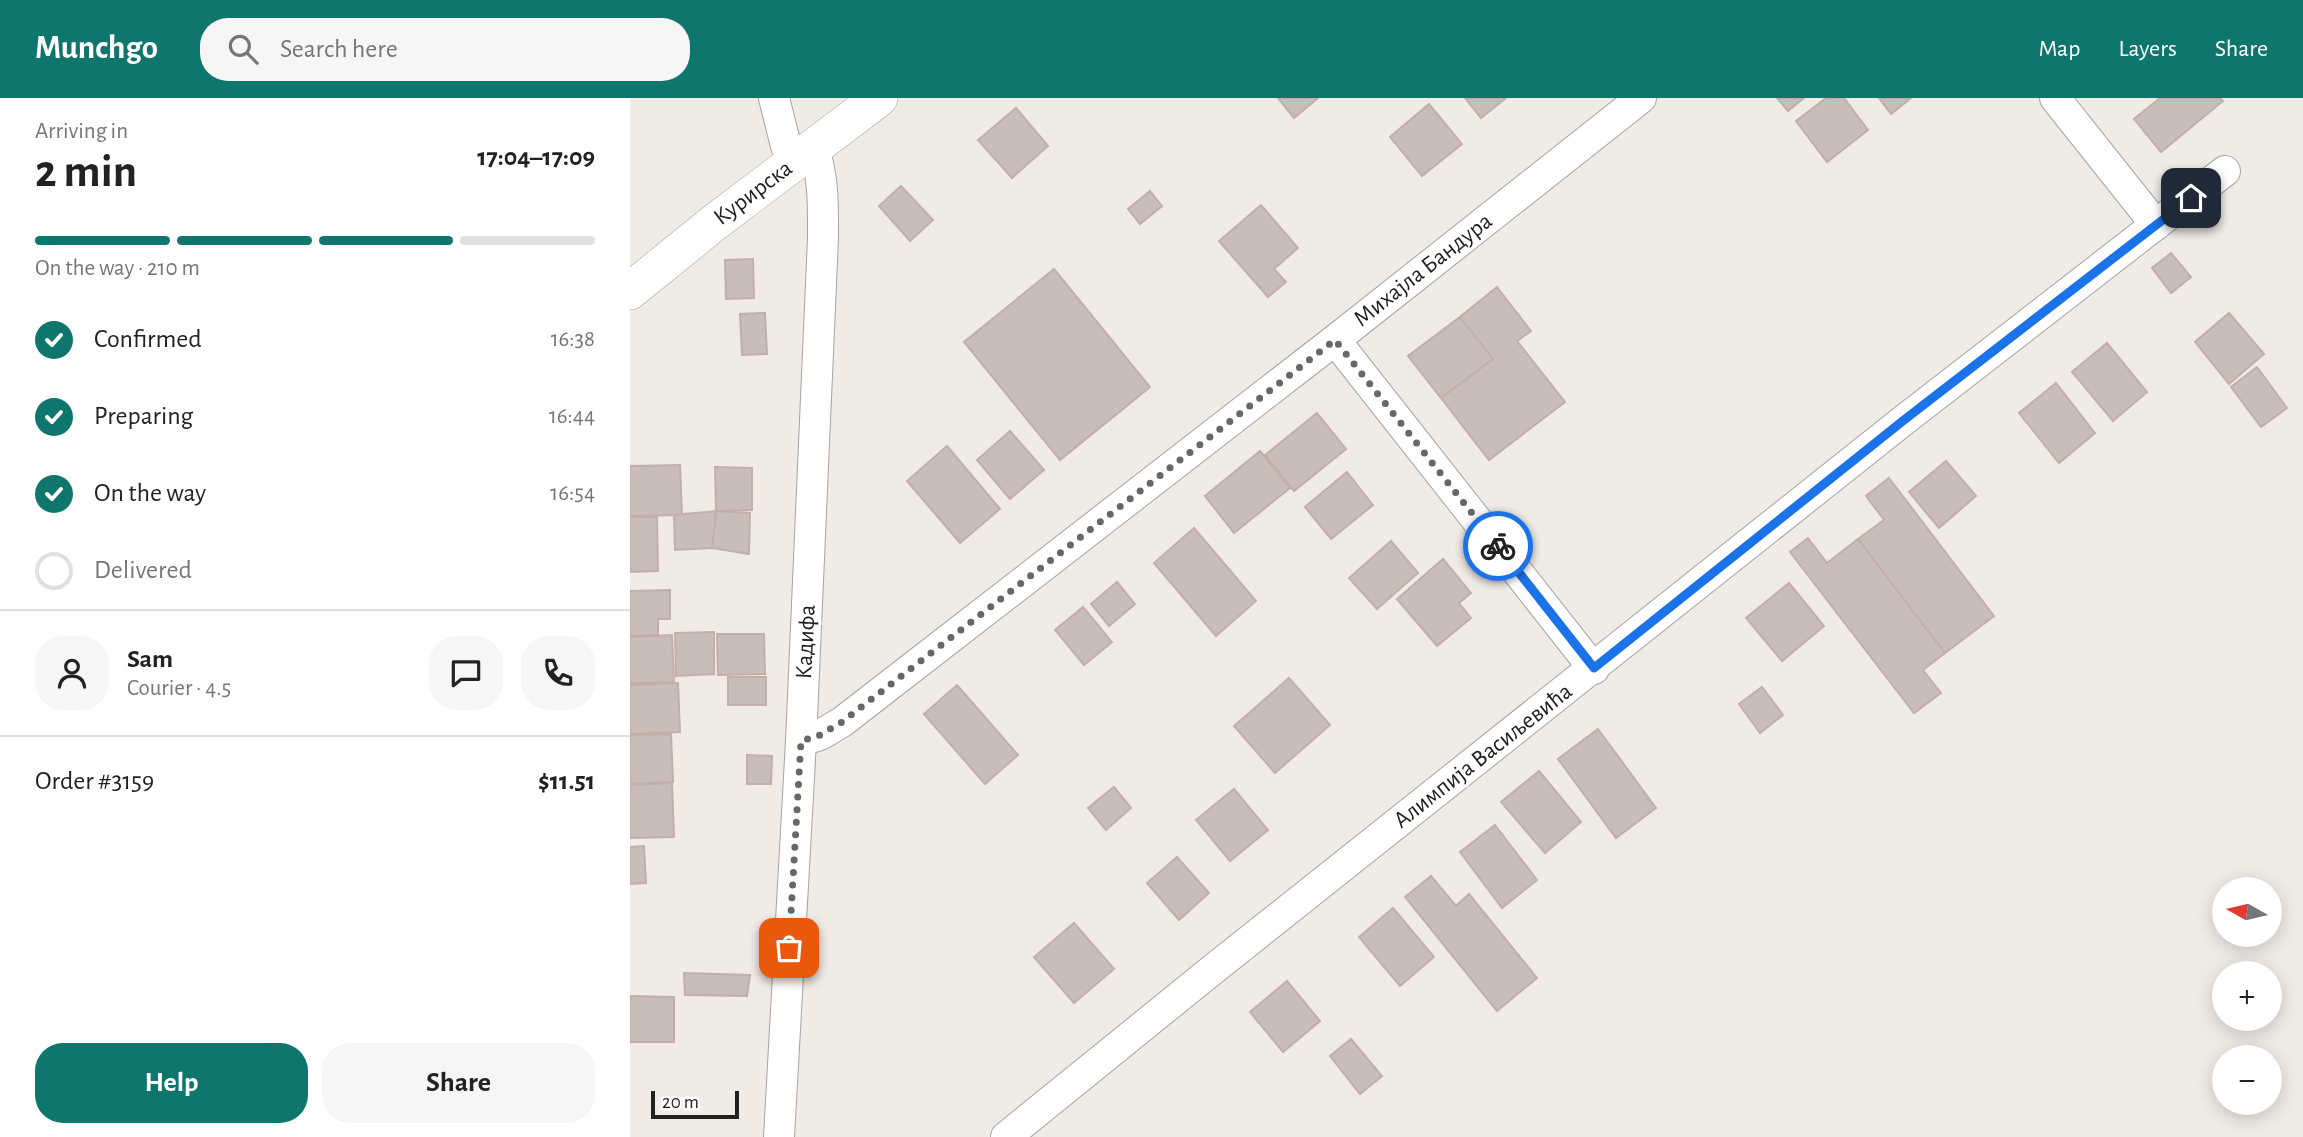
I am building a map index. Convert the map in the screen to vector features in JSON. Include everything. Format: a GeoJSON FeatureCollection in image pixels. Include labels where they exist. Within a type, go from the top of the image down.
{"type":"FeatureCollection","features":[{"type":"Feature","properties":{"kind":"street","name":"Кадифа"},"geometry":{"type":"LineString","coordinates":[[774,98],[786,146],[821,169],[824,192],[801,741],[779,1137]]}},
{"type":"Feature","properties":{"kind":"street","name":"Курирска"},"geometry":{"type":"LineString","coordinates":[[630,291],[715,222],[879,98]]}},
{"type":"Feature","properties":{"kind":"street","name":"Михајла Бандура"},"geometry":{"type":"LineString","coordinates":[[801,741],[820,735],[842,722],[1335,340],[1641,98]]}},
{"type":"Feature","properties":{"kind":"street"},"geometry":{"type":"LineString","coordinates":[[2055,98],[2156,225]]}},
{"type":"Feature","properties":{"kind":"street","name":"Алимпија Васиљевића"},"geometry":{"type":"LineString","coordinates":[[1006,1137],[1904,420],[2225,171]]}},
{"type":"Feature","properties":{"kind":"street"},"geometry":{"type":"LineString","coordinates":[[1335,340],[1594,668]]}},
{"type":"Feature","properties":{"kind":"building"},"geometry":{"type":"Polygon","coordinates":[[[1278,98],[1318,98],[1294,118],[1278,98]]]}},
{"type":"Feature","properties":{"kind":"building"},"geometry":{"type":"Polygon","coordinates":[[[1465,98],[1506,98],[1481,118],[1465,98]]]}},
{"type":"Feature","properties":{"kind":"building"},"geometry":{"type":"Polygon","coordinates":[[[1777,98],[1804,98],[1788,111],[1777,98]]]}},
{"type":"Feature","properties":{"kind":"building"},"geometry":{"type":"Polygon","coordinates":[[[1826,98],[1844,98],[1868,130],[1827,162],[1796,121],[1826,98]]]}},
{"type":"Feature","properties":{"kind":"building"},"geometry":{"type":"Polygon","coordinates":[[[1879,98],[1911,98],[1891,114],[1879,98]]]}},
{"type":"Feature","properties":{"kind":"building"},"geometry":{"type":"Polygon","coordinates":[[[2160,98],[2220,98],[2223,101],[2161,152],[2134,119],[2160,98]]]}},
{"type":"Feature","properties":{"kind":"building"},"geometry":{"type":"Polygon","coordinates":[[[1429,104],[1462,144],[1422,176],[1390,137],[1429,104]]]}},
{"type":"Feature","properties":{"kind":"building"},"geometry":{"type":"Polygon","coordinates":[[[1016,108],[1048,146],[1012,178],[978,140],[1016,108]]]}},
{"type":"Feature","properties":{"kind":"building"},"geometry":{"type":"Polygon","coordinates":[[[901,186],[933,220],[910,241],[879,206],[901,186]]]}},
{"type":"Feature","properties":{"kind":"building"},"geometry":{"type":"Polygon","coordinates":[[[1150,191],[1162,206],[1140,224],[1128,209],[1150,191]]]}},
{"type":"Feature","properties":{"kind":"building"},"geometry":{"type":"Polygon","coordinates":[[[1261,205],[1298,248],[1274,269],[1286,282],[1268,297],[1219,241],[1261,205]]]}},
{"type":"Feature","properties":{"kind":"building"},"geometry":{"type":"Polygon","coordinates":[[[2171,253],[2191,277],[2171,293],[2152,268],[2171,253]]]}},
{"type":"Feature","properties":{"kind":"building"},"geometry":{"type":"Polygon","coordinates":[[[753,259],[754,298],[726,299],[725,260],[753,259]]]}},
{"type":"Feature","properties":{"kind":"building"},"geometry":{"type":"Polygon","coordinates":[[[1054,269],[1150,387],[1060,460],[964,342],[1054,269]]]}},
{"type":"Feature","properties":{"kind":"building"},"geometry":{"type":"Polygon","coordinates":[[[1497,287],[1531,331],[1517,341],[1565,402],[1489,460],[1441,398],[1493,359],[1460,317],[1497,287]]]}},
{"type":"Feature","properties":{"kind":"building"},"geometry":{"type":"Polygon","coordinates":[[[765,313],[767,354],[742,355],[740,314],[765,313]]]}},
{"type":"Feature","properties":{"kind":"building"},"geometry":{"type":"Polygon","coordinates":[[[2229,313],[2264,354],[2229,384],[2195,342],[2229,313]]]}},
{"type":"Feature","properties":{"kind":"building"},"geometry":{"type":"Polygon","coordinates":[[[1460,317],[1493,359],[1441,398],[1408,356],[1460,317]]]}},
{"type":"Feature","properties":{"kind":"building"},"geometry":{"type":"Polygon","coordinates":[[[2107,343],[2147,392],[2113,421],[2072,372],[2107,343]]]}},
{"type":"Feature","properties":{"kind":"building"},"geometry":{"type":"Polygon","coordinates":[[[2257,367],[2287,408],[2261,427],[2231,387],[2257,367]]]}},
{"type":"Feature","properties":{"kind":"building"},"geometry":{"type":"Polygon","coordinates":[[[2056,383],[2095,433],[2059,463],[2019,413],[2056,383]]]}},
{"type":"Feature","properties":{"kind":"building"},"geometry":{"type":"Polygon","coordinates":[[[1317,413],[1346,449],[1294,491],[1265,455],[1317,413]]]}},
{"type":"Feature","properties":{"kind":"building"},"geometry":{"type":"Polygon","coordinates":[[[1010,431],[1044,470],[1010,499],[977,460],[1010,431]]]}},
{"type":"Feature","properties":{"kind":"building"},"geometry":{"type":"Polygon","coordinates":[[[947,446],[1000,509],[960,543],[907,481],[947,446]]]}},
{"type":"Feature","properties":{"kind":"building"},"geometry":{"type":"Polygon","coordinates":[[[1260,451],[1290,488],[1234,533],[1205,496],[1260,451]]]}},
{"type":"Feature","properties":{"kind":"building"},"geometry":{"type":"Polygon","coordinates":[[[1946,461],[1976,496],[1939,528],[1909,492],[1946,461]]]}},
{"type":"Feature","properties":{"kind":"building"},"geometry":{"type":"Polygon","coordinates":[[[680,465],[682,515],[630,516],[630,466],[680,465]]]}},
{"type":"Feature","properties":{"kind":"building"},"geometry":{"type":"Polygon","coordinates":[[[715,467],[752,468],[752,510],[716,511],[715,467]]]}},
{"type":"Feature","properties":{"kind":"building"},"geometry":{"type":"Polygon","coordinates":[[[1347,472],[1373,505],[1331,539],[1305,507],[1347,472]]]}},
{"type":"Feature","properties":{"kind":"building"},"geometry":{"type":"Polygon","coordinates":[[[1889,478],[1994,616],[1945,653],[1858,539],[1884,520],[1866,496],[1889,478]]]}},
{"type":"Feature","properties":{"kind":"building"},"geometry":{"type":"Polygon","coordinates":[[[716,511],[750,513],[749,554],[712,548],[716,511]]]}},
{"type":"Feature","properties":{"kind":"building"},"geometry":{"type":"Polygon","coordinates":[[[716,511],[712,548],[675,550],[674,515],[716,511]]]}},
{"type":"Feature","properties":{"kind":"building"},"geometry":{"type":"Polygon","coordinates":[[[630,517],[657,517],[658,571],[630,572],[630,517]]]}},
{"type":"Feature","properties":{"kind":"building"},"geometry":{"type":"Polygon","coordinates":[[[1194,528],[1256,601],[1216,636],[1154,563],[1194,528]]]}},
{"type":"Feature","properties":{"kind":"building"},"geometry":{"type":"Polygon","coordinates":[[[1808,538],[1827,563],[1858,539],[1945,653],[1923,670],[1941,693],[1914,713],[1790,552],[1808,538]]]}},
{"type":"Feature","properties":{"kind":"building"},"geometry":{"type":"Polygon","coordinates":[[[1391,541],[1418,573],[1377,609],[1349,578],[1391,541]]]}},
{"type":"Feature","properties":{"kind":"building"},"geometry":{"type":"Polygon","coordinates":[[[1443,559],[1471,593],[1459,603],[1471,618],[1437,646],[1397,599],[1443,559]]]}},
{"type":"Feature","properties":{"kind":"building"},"geometry":{"type":"Polygon","coordinates":[[[1117,582],[1135,604],[1109,626],[1091,604],[1117,582]]]}},
{"type":"Feature","properties":{"kind":"building"},"geometry":{"type":"Polygon","coordinates":[[[1789,583],[1824,626],[1782,661],[1746,618],[1789,583]]]}},
{"type":"Feature","properties":{"kind":"building"},"geometry":{"type":"Polygon","coordinates":[[[670,590],[670,619],[658,619],[658,635],[630,636],[630,591],[670,590]]]}},
{"type":"Feature","properties":{"kind":"building"},"geometry":{"type":"Polygon","coordinates":[[[1083,607],[1112,642],[1084,665],[1055,630],[1083,607]]]}},
{"type":"Feature","properties":{"kind":"building"},"geometry":{"type":"Polygon","coordinates":[[[714,632],[714,674],[676,676],[675,633],[714,632]]]}},
{"type":"Feature","properties":{"kind":"building"},"geometry":{"type":"Polygon","coordinates":[[[717,634],[764,634],[765,674],[718,675],[717,634]]]}},
{"type":"Feature","properties":{"kind":"building"},"geometry":{"type":"Polygon","coordinates":[[[672,635],[674,682],[630,683],[630,637],[672,635]]]}},
{"type":"Feature","properties":{"kind":"building"},"geometry":{"type":"Polygon","coordinates":[[[728,677],[766,677],[766,705],[728,705],[728,677]]]}},
{"type":"Feature","properties":{"kind":"building"},"geometry":{"type":"Polygon","coordinates":[[[1289,678],[1330,725],[1275,773],[1234,726],[1289,678]]]}},
{"type":"Feature","properties":{"kind":"building"},"geometry":{"type":"Polygon","coordinates":[[[678,683],[680,732],[630,734],[630,685],[678,683]]]}},
{"type":"Feature","properties":{"kind":"building"},"geometry":{"type":"Polygon","coordinates":[[[957,685],[1018,755],[985,784],[924,714],[957,685]]]}},
{"type":"Feature","properties":{"kind":"building"},"geometry":{"type":"Polygon","coordinates":[[[1762,687],[1783,715],[1760,733],[1739,704],[1762,687]]]}},
{"type":"Feature","properties":{"kind":"building"},"geometry":{"type":"Polygon","coordinates":[[[1598,729],[1656,808],[1616,838],[1558,759],[1598,729]]]}},
{"type":"Feature","properties":{"kind":"building"},"geometry":{"type":"Polygon","coordinates":[[[671,734],[673,782],[630,784],[630,735],[671,734]]]}},
{"type":"Feature","properties":{"kind":"building"},"geometry":{"type":"Polygon","coordinates":[[[747,755],[772,756],[771,784],[747,784],[747,755]]]}},
{"type":"Feature","properties":{"kind":"building"},"geometry":{"type":"Polygon","coordinates":[[[1539,771],[1581,822],[1545,853],[1501,802],[1539,771]]]}},
{"type":"Feature","properties":{"kind":"building"},"geometry":{"type":"Polygon","coordinates":[[[672,783],[674,837],[630,838],[630,785],[672,783]]]}},
{"type":"Feature","properties":{"kind":"building"},"geometry":{"type":"Polygon","coordinates":[[[1114,787],[1131,808],[1106,830],[1088,808],[1114,787]]]}},
{"type":"Feature","properties":{"kind":"building"},"geometry":{"type":"Polygon","coordinates":[[[1234,789],[1268,830],[1230,861],[1196,820],[1234,789]]]}},
{"type":"Feature","properties":{"kind":"building"},"geometry":{"type":"Polygon","coordinates":[[[1495,825],[1537,880],[1502,908],[1460,852],[1495,825]]]}},
{"type":"Feature","properties":{"kind":"building"},"geometry":{"type":"Polygon","coordinates":[[[644,846],[646,883],[630,884],[630,847],[644,846]]]}},
{"type":"Feature","properties":{"kind":"building"},"geometry":{"type":"Polygon","coordinates":[[[1177,857],[1209,893],[1179,920],[1147,883],[1177,857]]]}},
{"type":"Feature","properties":{"kind":"building"},"geometry":{"type":"Polygon","coordinates":[[[1431,876],[1456,906],[1469,894],[1537,978],[1497,1011],[1405,897],[1431,876]]]}},
{"type":"Feature","properties":{"kind":"building"},"geometry":{"type":"Polygon","coordinates":[[[1393,908],[1434,957],[1400,986],[1359,937],[1393,908]]]}},
{"type":"Feature","properties":{"kind":"building"},"geometry":{"type":"Polygon","coordinates":[[[1074,923],[1114,969],[1074,1003],[1034,957],[1074,923]]]}},
{"type":"Feature","properties":{"kind":"building"},"geometry":{"type":"Polygon","coordinates":[[[684,973],[750,975],[747,996],[685,995],[684,973]]]}},
{"type":"Feature","properties":{"kind":"building"},"geometry":{"type":"Polygon","coordinates":[[[1287,981],[1320,1021],[1283,1052],[1250,1012],[1287,981]]]}},
{"type":"Feature","properties":{"kind":"building"},"geometry":{"type":"Polygon","coordinates":[[[630,996],[674,997],[674,1042],[630,1042],[630,996]]]}},
{"type":"Feature","properties":{"kind":"building"},"geometry":{"type":"Polygon","coordinates":[[[1351,1039],[1382,1076],[1360,1094],[1330,1056],[1351,1039]]]}},
{"type":"Feature","properties":{"kind":"way so far"},"geometry":{"type":"LineString","coordinates":[[789,948],[801,741],[820,735],[842,722],[1335,340],[1498,546]]}},
{"type":"Feature","properties":{"kind":"route"},"geometry":{"type":"LineString","coordinates":[[1498,546],[1594,668],[1904,420],[2191,198]]}}]}
